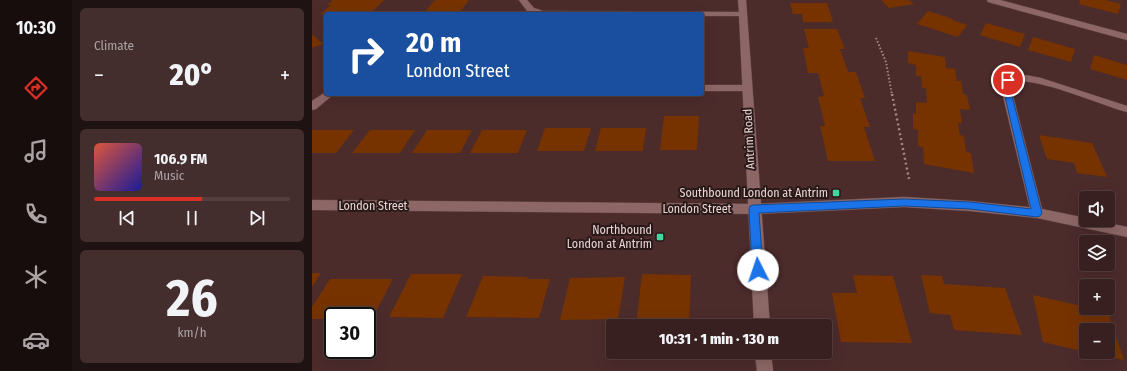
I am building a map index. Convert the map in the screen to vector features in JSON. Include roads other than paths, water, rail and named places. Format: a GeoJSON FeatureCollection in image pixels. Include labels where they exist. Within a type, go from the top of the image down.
{"type":"FeatureCollection","features":[{"type":"Feature","properties":{"kind":"street"},"geometry":{"type":"LineString","coordinates":[[523,0],[526,6],[531,10],[539,12]]}},
{"type":"Feature","properties":{"kind":"street","name":"Antrim Road"},"geometry":{"type":"LineString","coordinates":[[742,0],[746,88],[762,319]]}},
{"type":"Feature","properties":{"kind":"street"},"geometry":{"type":"LineString","coordinates":[[991,0],[1127,37]]}},
{"type":"Feature","properties":{"kind":"street"},"geometry":{"type":"LineString","coordinates":[[704,14],[743,14]]}},
{"type":"Feature","properties":{"kind":"street"},"geometry":{"type":"LineString","coordinates":[[1037,213],[1006,88],[1008,80],[1020,77],[1038,80],[1127,109]]}},
{"type":"Feature","properties":{"kind":"street"},"geometry":{"type":"LineString","coordinates":[[704,88],[746,88]]}},
{"type":"Feature","properties":{"kind":"street"},"geometry":{"type":"LineString","coordinates":[[312,107],[325,96]]}},
{"type":"Feature","properties":{"kind":"street","name":"London Street"},"geometry":{"type":"LineString","coordinates":[[312,205],[754,209],[904,202],[970,206],[1037,213],[1127,232]]}},
{"type":"Feature","properties":{"kind":"street"},"geometry":{"type":"LineString","coordinates":[[763,359],[764,371]]}},
{"type":"Feature","properties":{"kind":"place","name":"Southbound London at Antrim"},"geometry":{"type":"Point","coordinates":[836,193]}},
{"type":"Feature","properties":{"kind":"place","name":"Northbound London at Antrim"},"geometry":{"type":"Point","coordinates":[660,237]}}]}
